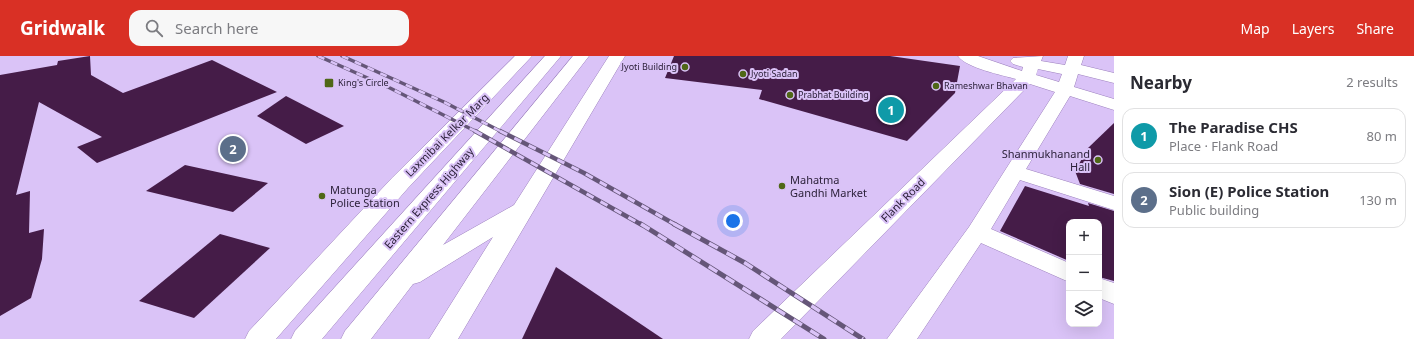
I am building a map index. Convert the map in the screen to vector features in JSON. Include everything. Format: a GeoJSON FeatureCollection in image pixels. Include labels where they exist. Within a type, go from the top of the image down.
{"type":"FeatureCollection","features":[{"type":"Feature","properties":{"kind":"main road","name":"Laxmibai Kelkar Marg"},"geometry":{"type":"LineString","coordinates":[[259,339],[400,183],[524,56]]}},
{"type":"Feature","properties":{"kind":"main road","name":"Eastern Express Highway"},"geometry":{"type":"LineString","coordinates":[[305,339],[554,56]]}},
{"type":"Feature","properties":{"kind":"main road"},"geometry":{"type":"LineString","coordinates":[[355,339],[581,56]]}},
{"type":"Feature","properties":{"kind":"main road"},"geometry":{"type":"LineString","coordinates":[[443,339],[617,56]]}},
{"type":"Feature","properties":{"kind":"main road"},"geometry":{"type":"LineString","coordinates":[[966,56],[978,62],[1032,66]]}},
{"type":"Feature","properties":{"kind":"main road"},"geometry":{"type":"LineString","coordinates":[[991,56],[1070,74],[1114,78]]}},
{"type":"Feature","properties":{"kind":"main road","name":"Flank Road"},"geometry":{"type":"LineString","coordinates":[[763,339],[1032,66]]}},
{"type":"Feature","properties":{"kind":"main road"},"geometry":{"type":"LineString","coordinates":[[1070,74],[1114,99]]}},
{"type":"Feature","properties":{"kind":"main road"},"geometry":{"type":"LineString","coordinates":[[1070,74],[1114,105]]}},
{"type":"Feature","properties":{"kind":"main road"},"geometry":{"type":"LineString","coordinates":[[901,339],[978,232],[1015,172],[1070,74]]}},
{"type":"Feature","properties":{"kind":"main road"},"geometry":{"type":"LineString","coordinates":[[1015,172],[1114,203]]}},
{"type":"Feature","properties":{"kind":"main road"},"geometry":{"type":"LineString","coordinates":[[364,272],[400,183]]}},
{"type":"Feature","properties":{"kind":"main road"},"geometry":{"type":"LineString","coordinates":[[399,284],[523,208]]}},
{"type":"Feature","properties":{"kind":"main road"},"geometry":{"type":"LineString","coordinates":[[978,232],[1066,273]]}},
{"type":"Feature","properties":{"kind":"main road"},"geometry":{"type":"LineString","coordinates":[[1102,288],[1114,294]]}},
{"type":"Feature","properties":{"kind":"building"},"geometry":{"type":"Polygon","coordinates":[[[90,56],[91,75],[123,93],[212,60],[277,92],[97,163],[77,147],[102,137],[39,102],[16,195],[30,191],[29,233],[44,229],[42,259],[31,298],[0,316],[0,75],[57,65],[58,61],[90,56]]]}},
{"type":"Feature","properties":{"kind":"building"},"geometry":{"type":"Polygon","coordinates":[[[674,56],[890,56],[960,66],[955,93],[907,141],[759,99],[762,90],[665,78],[674,56]]]}},
{"type":"Feature","properties":{"kind":"building"},"geometry":{"type":"Polygon","coordinates":[[[286,96],[344,126],[306,144],[257,116],[286,96]]]}},
{"type":"Feature","properties":{"kind":"building","name":"Shanmukhanand Hall"},"geometry":{"type":"Polygon","coordinates":[[[1114,123],[1114,194],[1080,184],[1075,171],[1088,148],[1114,123]]]}},
{"type":"Feature","properties":{"kind":"building"},"geometry":{"type":"Polygon","coordinates":[[[185,165],[268,183],[233,212],[146,191],[185,165]]]}},
{"type":"Feature","properties":{"kind":"building"},"geometry":{"type":"Polygon","coordinates":[[[1025,186],[1089,206],[1088,203],[1114,211],[1114,281],[1102,278],[1102,219],[1066,219],[1066,260],[1000,231],[1025,186]]]}},
{"type":"Feature","properties":{"kind":"building"},"geometry":{"type":"Polygon","coordinates":[[[220,234],[270,248],[194,318],[139,301],[220,234]]]}},
{"type":"Feature","properties":{"kind":"building"},"geometry":{"type":"Polygon","coordinates":[[[556,267],[663,339],[522,339],[556,267]]]}},
{"type":"Feature","properties":{"kind":"railway"},"geometry":{"type":"LineString","coordinates":[[318,56],[390,88],[477,132]]}},
{"type":"Feature","properties":{"kind":"railway"},"geometry":{"type":"LineString","coordinates":[[342,56],[444,102],[502,132]]}},
{"type":"Feature","properties":{"kind":"railway"},"geometry":{"type":"LineString","coordinates":[[475,131],[642,225]]}},
{"type":"Feature","properties":{"kind":"railway"},"geometry":{"type":"LineString","coordinates":[[502,132],[584,173],[676,225]]}},
{"type":"Feature","properties":{"kind":"railway"},"geometry":{"type":"LineString","coordinates":[[641,224],[824,339]]}},
{"type":"Feature","properties":{"kind":"railway"},"geometry":{"type":"LineString","coordinates":[[674,224],[745,263],[863,339]]}},
{"type":"Feature","properties":{"kind":"place","name":"Jyoti Building"},"geometry":{"type":"Point","coordinates":[685,67]}},
{"type":"Feature","properties":{"kind":"place","name":"Jyoti Sadan"},"geometry":{"type":"Point","coordinates":[743,74]}},
{"type":"Feature","properties":{"kind":"place","name":"King's Circle"},"geometry":{"type":"Point","coordinates":[329,83]}},
{"type":"Feature","properties":{"kind":"place","name":"Rameshwar Bhavan"},"geometry":{"type":"Point","coordinates":[936,86]}},
{"type":"Feature","properties":{"kind":"place","name":"Prabhat Building"},"geometry":{"type":"Point","coordinates":[790,95]}},
{"type":"Feature","properties":{"kind":"place","name":"The Paradise CHS"},"geometry":{"type":"Point","coordinates":[891,110]}},
{"type":"Feature","properties":{"kind":"place","name":"Sion (E) Police Station"},"geometry":{"type":"Point","coordinates":[233,149]}},
{"type":"Feature","properties":{"kind":"place","name":"Shanmukhanand Hall"},"geometry":{"type":"Point","coordinates":[1098,160]}},
{"type":"Feature","properties":{"kind":"place","name":"Mahatma Gandhi Market"},"geometry":{"type":"Point","coordinates":[782,186]}},
{"type":"Feature","properties":{"kind":"place","name":"Matunga Police Station"},"geometry":{"type":"Point","coordinates":[322,196]}}]}
